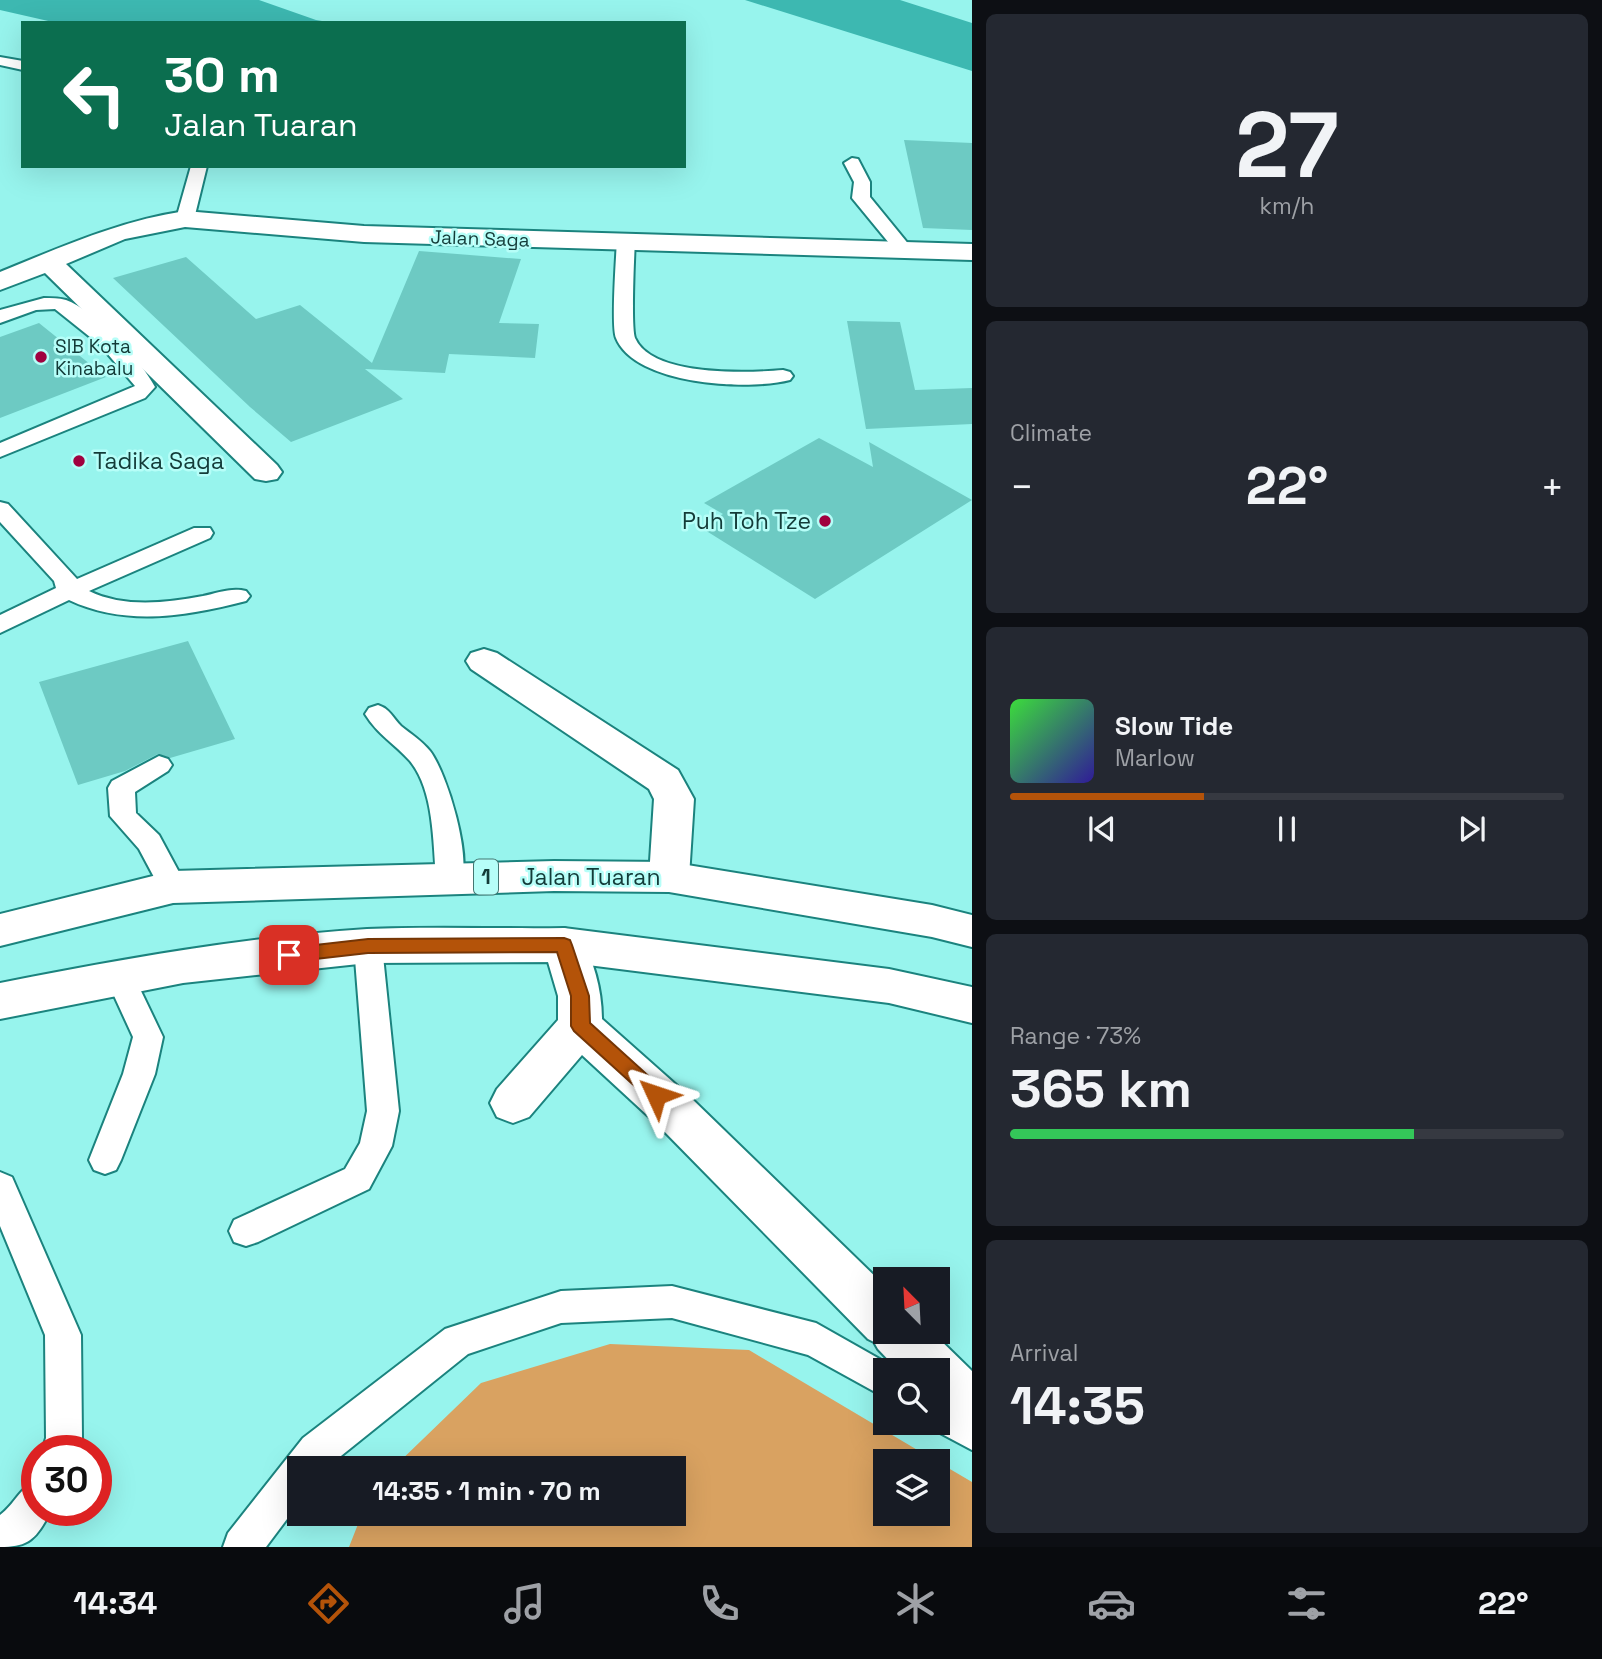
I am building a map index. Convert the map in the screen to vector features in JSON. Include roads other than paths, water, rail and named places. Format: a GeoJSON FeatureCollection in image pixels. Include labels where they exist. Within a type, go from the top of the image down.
{"type":"FeatureCollection","features":[{"type":"Feature","properties":{"kind":"street","name":"Jalan Saga"},"geometry":{"type":"LineString","coordinates":[[0,282],[132,229],[185,219],[364,234],[972,252]]}},
{"type":"Feature","properties":{"kind":"street"},"geometry":{"type":"LineString","coordinates":[[49,262],[266,472]]}},
{"type":"Feature","properties":{"kind":"street"},"geometry":{"type":"LineString","coordinates":[[484,661],[664,780],[674,799],[668,877]]}},
{"type":"Feature","properties":{"kind":"street","name":"Jalan Tuaran"},"geometry":{"type":"LineString","coordinates":[[0,930],[173,887],[450,877],[668,877],[905,916],[972,932]]}},
{"type":"Feature","properties":{"kind":"street"},"geometry":{"type":"LineString","coordinates":[[513,1103],[580,1026],[580,996],[564,945]]}},
{"type":"Feature","properties":{"kind":"street"},"geometry":{"type":"LineString","coordinates":[[0,1001],[183,966],[368,946],[564,945],[889,986],[972,1006]]}},
{"type":"Feature","properties":{"kind":"street"},"geometry":{"type":"LineString","coordinates":[[580,1026],[675,1112],[873,1309]]}},
{"type":"Feature","properties":{"kind":"street"},"geometry":{"type":"LineString","coordinates":[[908,1344],[922,1358]]}},
{"type":"Feature","properties":{"kind":"street"},"geometry":{"type":"LineString","coordinates":[[950,1386],[972,1408]]}},
{"type":"Feature","properties":{"kind":"lane"},"geometry":{"type":"LineString","coordinates":[[0,61],[21,66]]}},
{"type":"Feature","properties":{"kind":"lane"},"geometry":{"type":"LineString","coordinates":[[852,163],[862,182],[861,198],[904,250]]}},
{"type":"Feature","properties":{"kind":"lane"},"geometry":{"type":"LineString","coordinates":[[185,219],[198,168]]}},
{"type":"Feature","properties":{"kind":"lane"},"geometry":{"type":"LineString","coordinates":[[626,241],[625,338],[633,353],[656,365],[720,378],[757,379],[783,376]]}},
{"type":"Feature","properties":{"kind":"lane"},"geometry":{"type":"LineString","coordinates":[[0,317],[44,303],[67,307],[135,368],[145,387],[138,394],[0,451]]}},
{"type":"Feature","properties":{"kind":"lane"},"geometry":{"type":"LineString","coordinates":[[0,509],[65,579],[69,591],[89,602],[136,610],[184,608],[238,596]]}},
{"type":"Feature","properties":{"kind":"lane"},"geometry":{"type":"LineString","coordinates":[[0,625],[69,591],[202,533]]}},
{"type":"Feature","properties":{"kind":"lane"},"geometry":{"type":"LineString","coordinates":[[378,714],[384,727],[420,757],[441,802],[450,877]]}},
{"type":"Feature","properties":{"kind":"lane"},"geometry":{"type":"LineString","coordinates":[[159,765],[121,788],[123,816],[149,842],[173,887]]}},
{"type":"Feature","properties":{"kind":"lane"},"geometry":{"type":"LineString","coordinates":[[246,1231],[357,1179],[376,1146],[383,1111],[368,946]]}},
{"type":"Feature","properties":{"kind":"lane"},"geometry":{"type":"LineString","coordinates":[[105,1160],[139,1074],[148,1037],[120,976]]}},
{"type":"Feature","properties":{"kind":"lane"},"geometry":{"type":"LineString","coordinates":[[0,1187],[63,1335],[64,1435]]}},
{"type":"Feature","properties":{"kind":"lane"},"geometry":{"type":"LineString","coordinates":[[312,1456],[457,1341],[561,1307],[672,1302],[816,1340],[873,1373]]}},
{"type":"Feature","properties":{"kind":"lane"},"geometry":{"type":"LineString","coordinates":[[950,1419],[972,1432]]}},
{"type":"Feature","properties":{"kind":"lane"},"geometry":{"type":"LineString","coordinates":[[242,1547],[287,1488]]}},
{"type":"Feature","properties":{"kind":"lane"},"geometry":{"type":"LineString","coordinates":[[0,1538],[21,1523]]}},
{"type":"Feature","properties":{"kind":"water"},"geometry":{"type":"Polygon","coordinates":[[[0,0],[259,0],[322,21],[48,21],[0,10],[0,0]]]}},
{"type":"Feature","properties":{"kind":"water"},"geometry":{"type":"Polygon","coordinates":[[[745,0],[900,0],[972,23],[972,71],[745,0]]]}},
{"type":"Feature","properties":{"kind":"place","name":"SIB Kota Kinabalu"},"geometry":{"type":"Point","coordinates":[41,357]}},
{"type":"Feature","properties":{"kind":"place","name":"Tadika Saga"},"geometry":{"type":"Point","coordinates":[79,461]}},
{"type":"Feature","properties":{"kind":"place","name":"Puh Toh Tze"},"geometry":{"type":"Point","coordinates":[825,521]}}]}
